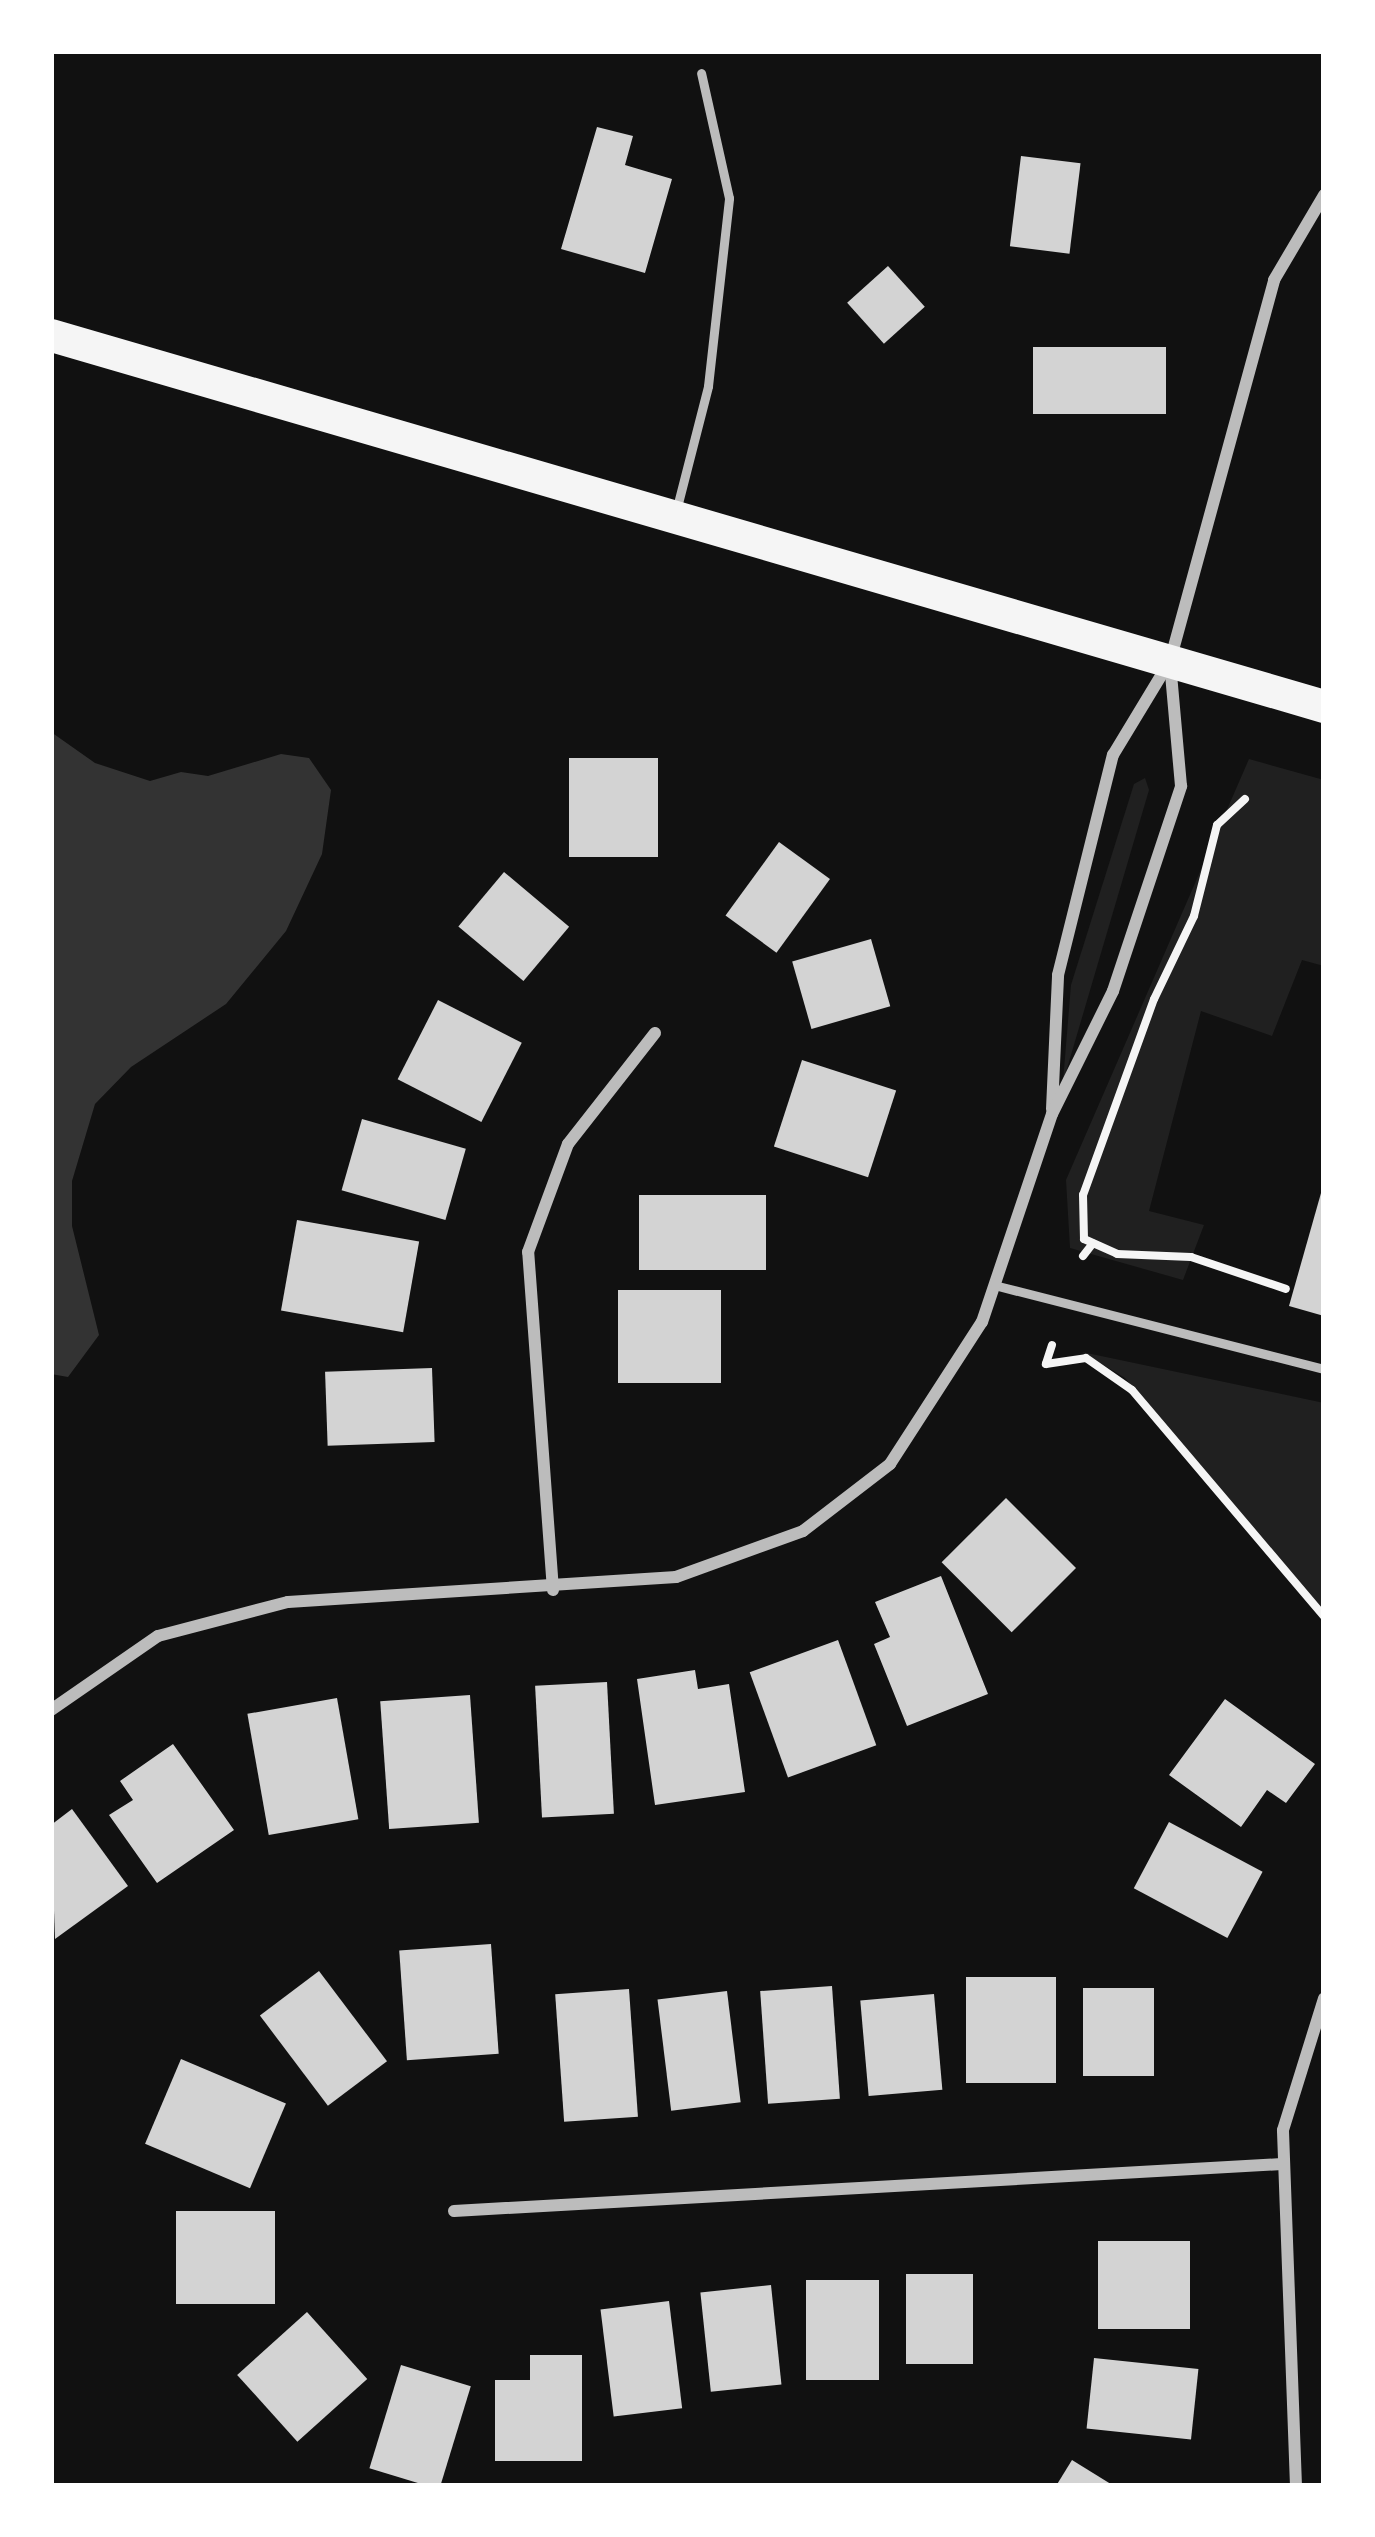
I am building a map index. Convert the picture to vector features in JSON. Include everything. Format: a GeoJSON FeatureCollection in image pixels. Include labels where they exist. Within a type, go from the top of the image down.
{"type":"FeatureCollection","features":[{"type":"Feature","properties":{"kind":"highway"},"geometry":{"type":"LineString","coordinates":[[51,335],[1324,706]]}},
{"type":"Feature","properties":{"kind":"street"},"geometry":{"type":"LineString","coordinates":[[1052,1114],[1058,975],[1113,754],[1170,661],[1274,280],[1324,195]]}},
{"type":"Feature","properties":{"kind":"street"},"geometry":{"type":"LineString","coordinates":[[51,1710],[158,1636],[288,1602],[553,1590],[676,1577],[803,1531],[890,1464],[982,1322],[1052,1114],[1114,991],[1181,786],[1170,661]]}},
{"type":"Feature","properties":{"kind":"street"},"geometry":{"type":"LineString","coordinates":[[553,1590],[528,1252],[568,1144],[655,1033]]}},
{"type":"Feature","properties":{"kind":"street"},"geometry":{"type":"LineString","coordinates":[[1296,2486],[1283,2131],[1324,1998]]}},
{"type":"Feature","properties":{"kind":"street"},"geometry":{"type":"LineString","coordinates":[[454,2211],[1282,2164]]}},
{"type":"Feature","properties":{"kind":"lane"},"geometry":{"type":"LineString","coordinates":[[675,516],[708,386],[730,199],[700,73]]}},
{"type":"Feature","properties":{"kind":"lane"},"geometry":{"type":"LineString","coordinates":[[994,1285],[1324,1370]]}},
{"type":"Feature","properties":{"kind":"path"},"geometry":{"type":"LineString","coordinates":[[1245,799],[1217,825],[1194,916],[1154,999],[1082,1195],[1084,1239],[1118,1254],[1192,1257],[1286,1289]]}},
{"type":"Feature","properties":{"kind":"path"},"geometry":{"type":"LineString","coordinates":[[1083,1256],[1093,1244]]}},
{"type":"Feature","properties":{"kind":"path"},"geometry":{"type":"LineString","coordinates":[[1052,1345],[1046,1364],[1086,1358],[1132,1390],[1324,1616]]}},
{"type":"Feature","properties":{"kind":"shaded area"},"geometry":{"type":"Polygon","coordinates":[[[51,732],[95,763],[150,781],[181,772],[208,776],[281,754],[309,758],[331,790],[322,854],[286,931],[226,1004],[131,1067],[95,1104],[72,1181],[72,1226],[99,1335],[68,1377],[51,1374],[51,732]]]}},
{"type":"Feature","properties":{"kind":"shaded area"},"geometry":{"type":"Polygon","coordinates":[[[1249,759],[1324,780],[1324,966],[1302,960],[1272,1036],[1201,1011],[1149,1211],[1204,1225],[1183,1280],[1070,1248],[1066,1180],[1249,759]]]}},
{"type":"Feature","properties":{"kind":"shaded area"},"geometry":{"type":"Polygon","coordinates":[[[1145,778],[1149,790],[1063,1082],[1071,985],[1134,784],[1145,778]]]}},
{"type":"Feature","properties":{"kind":"shaded area"},"geometry":{"type":"Polygon","coordinates":[[[1082,1352],[1324,1403],[1324,1612],[1125,1378],[1082,1352]]]}},
{"type":"Feature","properties":{"kind":"building"},"geometry":{"type":"Polygon","coordinates":[[[597,127],[633,136],[625,165],[672,179],[645,273],[561,249],[597,127]]]}},
{"type":"Feature","properties":{"kind":"building"},"geometry":{"type":"Polygon","coordinates":[[[1021,156],[1081,163],[1069,254],[1010,246],[1021,156]]]}},
{"type":"Feature","properties":{"kind":"building"},"geometry":{"type":"Polygon","coordinates":[[[888,266],[925,307],[884,344],[847,303],[888,266]]]}},
{"type":"Feature","properties":{"kind":"building"},"geometry":{"type":"Polygon","coordinates":[[[1033,347],[1166,347],[1166,414],[1033,414],[1033,347]]]}},
{"type":"Feature","properties":{"kind":"building"},"geometry":{"type":"Polygon","coordinates":[[[569,758],[658,758],[658,857],[569,857],[569,758]]]}},
{"type":"Feature","properties":{"kind":"building"},"geometry":{"type":"Polygon","coordinates":[[[779,842],[830,879],[776,953],[726,916],[779,842]]]}},
{"type":"Feature","properties":{"kind":"building"},"geometry":{"type":"Polygon","coordinates":[[[504,872],[569,927],[523,981],[458,926],[504,872]]]}},
{"type":"Feature","properties":{"kind":"building"},"geometry":{"type":"Polygon","coordinates":[[[871,939],[890,1006],[811,1029],[792,962],[871,939]]]}},
{"type":"Feature","properties":{"kind":"building"},"geometry":{"type":"Polygon","coordinates":[[[438,1000],[522,1043],[481,1122],[398,1079],[438,1000]]]}},
{"type":"Feature","properties":{"kind":"building"},"geometry":{"type":"Polygon","coordinates":[[[802,1060],[896,1091],[868,1177],[774,1147],[802,1060]]]}},
{"type":"Feature","properties":{"kind":"building"},"geometry":{"type":"Polygon","coordinates":[[[362,1119],[466,1149],[445,1220],[342,1190],[362,1119]]]}},
{"type":"Feature","properties":{"kind":"building"},"geometry":{"type":"Polygon","coordinates":[[[1324,1186],[1324,1316],[1289,1306],[1324,1186]]]}},
{"type":"Feature","properties":{"kind":"building"},"geometry":{"type":"Polygon","coordinates":[[[639,1195],[766,1195],[766,1270],[639,1270],[639,1195]]]}},
{"type":"Feature","properties":{"kind":"building"},"geometry":{"type":"Polygon","coordinates":[[[297,1220],[419,1242],[403,1332],[281,1311],[297,1220]]]}},
{"type":"Feature","properties":{"kind":"building"},"geometry":{"type":"Polygon","coordinates":[[[618,1290],[721,1290],[721,1383],[618,1383],[618,1290]]]}},
{"type":"Feature","properties":{"kind":"building"},"geometry":{"type":"Polygon","coordinates":[[[432,1368],[435,1442],[328,1446],[325,1372],[432,1368]]]}},
{"type":"Feature","properties":{"kind":"building"},"geometry":{"type":"Polygon","coordinates":[[[1006,1498],[1076,1568],[1012,1632],[942,1562],[1006,1498]]]}},
{"type":"Feature","properties":{"kind":"building"},"geometry":{"type":"Polygon","coordinates":[[[941,1576],[988,1694],[907,1726],[874,1644],[890,1637],[875,1602],[941,1576]]]}},
{"type":"Feature","properties":{"kind":"building"},"geometry":{"type":"Polygon","coordinates":[[[838,1640],[876,1745],[788,1777],[750,1672],[838,1640]]]}},
{"type":"Feature","properties":{"kind":"building"},"geometry":{"type":"Polygon","coordinates":[[[695,1670],[698,1689],[729,1684],[745,1792],[655,1805],[637,1679],[695,1670]]]}},
{"type":"Feature","properties":{"kind":"building"},"geometry":{"type":"Polygon","coordinates":[[[607,1682],[614,1814],[542,1818],[535,1686],[607,1682]]]}},
{"type":"Feature","properties":{"kind":"building"},"geometry":{"type":"Polygon","coordinates":[[[470,1695],[479,1823],[389,1829],[380,1701],[470,1695]]]}},
{"type":"Feature","properties":{"kind":"building"},"geometry":{"type":"Polygon","coordinates":[[[337,1698],[358,1819],[269,1835],[247,1714],[337,1698]]]}},
{"type":"Feature","properties":{"kind":"building"},"geometry":{"type":"Polygon","coordinates":[[[1225,1699],[1315,1764],[1286,1803],[1267,1790],[1241,1827],[1169,1775],[1225,1699]]]}},
{"type":"Feature","properties":{"kind":"building"},"geometry":{"type":"Polygon","coordinates":[[[173,1744],[234,1830],[157,1883],[109,1815],[133,1800],[120,1781],[173,1744]]]}},
{"type":"Feature","properties":{"kind":"building"},"geometry":{"type":"Polygon","coordinates":[[[72,1809],[128,1886],[55,1939],[51,1825],[72,1809]]]}},
{"type":"Feature","properties":{"kind":"building"},"geometry":{"type":"Polygon","coordinates":[[[1169,1822],[1263,1872],[1227,1938],[1134,1888],[1169,1822]]]}},
{"type":"Feature","properties":{"kind":"building"},"geometry":{"type":"Polygon","coordinates":[[[491,1944],[499,2054],[407,2060],[399,1950],[491,1944]]]}},
{"type":"Feature","properties":{"kind":"building"},"geometry":{"type":"Polygon","coordinates":[[[319,1971],[387,2061],[328,2106],[260,2016],[319,1971]]]}},
{"type":"Feature","properties":{"kind":"building"},"geometry":{"type":"Polygon","coordinates":[[[966,1977],[1056,1977],[1056,2083],[966,2083],[966,1977]]]}},
{"type":"Feature","properties":{"kind":"building"},"geometry":{"type":"Polygon","coordinates":[[[832,1986],[840,2099],[768,2104],[760,1991],[832,1986]]]}},
{"type":"Feature","properties":{"kind":"building"},"geometry":{"type":"Polygon","coordinates":[[[1083,1988],[1154,1988],[1154,2076],[1083,2076],[1083,1988]]]}},
{"type":"Feature","properties":{"kind":"building"},"geometry":{"type":"Polygon","coordinates":[[[629,1989],[638,2117],[564,2122],[555,1994],[629,1989]]]}},
{"type":"Feature","properties":{"kind":"building"},"geometry":{"type":"Polygon","coordinates":[[[727,1991],[741,2102],[671,2111],[658,2000],[727,1991]]]}},
{"type":"Feature","properties":{"kind":"building"},"geometry":{"type":"Polygon","coordinates":[[[934,1994],[942,2090],[869,2096],[860,2000],[934,1994]]]}},
{"type":"Feature","properties":{"kind":"building"},"geometry":{"type":"Polygon","coordinates":[[[181,2059],[286,2104],[250,2188],[145,2144],[181,2059]]]}},
{"type":"Feature","properties":{"kind":"building"},"geometry":{"type":"Polygon","coordinates":[[[176,2211],[275,2211],[275,2304],[176,2304],[176,2211]]]}},
{"type":"Feature","properties":{"kind":"building"},"geometry":{"type":"Polygon","coordinates":[[[1098,2241],[1190,2241],[1190,2329],[1098,2329],[1098,2241]]]}},
{"type":"Feature","properties":{"kind":"building"},"geometry":{"type":"Polygon","coordinates":[[[906,2274],[973,2274],[973,2364],[906,2364],[906,2274]]]}},
{"type":"Feature","properties":{"kind":"building"},"geometry":{"type":"Polygon","coordinates":[[[806,2280],[879,2280],[879,2380],[806,2380],[806,2280]]]}},
{"type":"Feature","properties":{"kind":"building"},"geometry":{"type":"Polygon","coordinates":[[[771,2285],[781,2384],[711,2392],[700,2292],[771,2285]]]}},
{"type":"Feature","properties":{"kind":"building"},"geometry":{"type":"Polygon","coordinates":[[[669,2301],[682,2408],[614,2417],[601,2309],[669,2301]]]}},
{"type":"Feature","properties":{"kind":"building"},"geometry":{"type":"Polygon","coordinates":[[[307,2312],[367,2379],[297,2442],[237,2375],[307,2312]]]}},
{"type":"Feature","properties":{"kind":"building"},"geometry":{"type":"Polygon","coordinates":[[[530,2355],[582,2355],[582,2461],[495,2461],[495,2380],[530,2380],[530,2355]]]}},
{"type":"Feature","properties":{"kind":"building"},"geometry":{"type":"Polygon","coordinates":[[[1094,2358],[1198,2369],[1191,2440],[1087,2429],[1094,2358]]]}},
{"type":"Feature","properties":{"kind":"building"},"geometry":{"type":"Polygon","coordinates":[[[401,2365],[471,2386],[440,2486],[369,2468],[401,2365]]]}},
{"type":"Feature","properties":{"kind":"building"},"geometry":{"type":"Polygon","coordinates":[[[1072,2460],[1114,2486],[1056,2486],[1072,2460]]]}}]}
